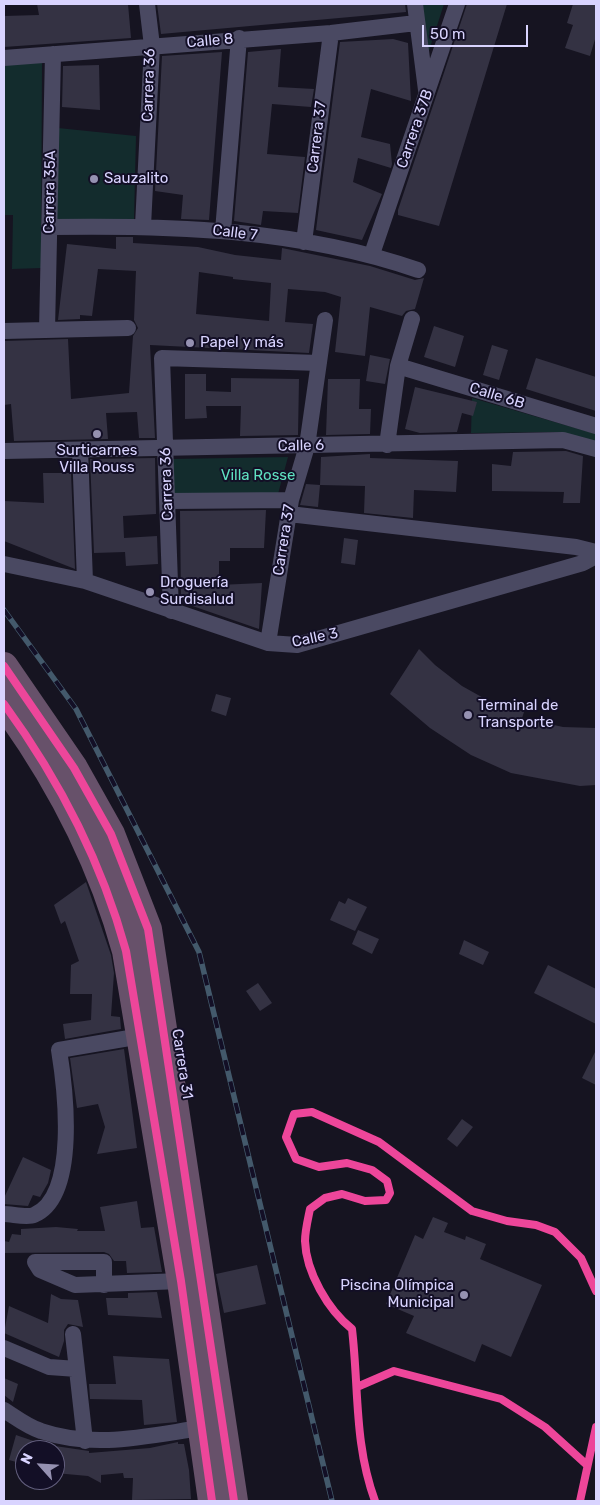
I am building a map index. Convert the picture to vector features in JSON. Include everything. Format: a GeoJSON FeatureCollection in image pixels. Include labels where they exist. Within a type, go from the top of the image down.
{"type":"FeatureCollection","features":[{"type":"Feature","properties":{"kind":"highway","name":"Carrera 31"},"geometry":{"type":"LineString","coordinates":[[4,666],[74,768],[111,834],[140,905],[148,930],[234,1501]]}},
{"type":"Feature","properties":{"kind":"highway"},"geometry":{"type":"LineString","coordinates":[[4,704],[54,780],[88,846],[121,932],[141,1036],[181,1281],[200,1428],[212,1501]]}},
{"type":"Feature","properties":{"kind":"street","name":"Carrera 36"},"geometry":{"type":"LineString","coordinates":[[143,226],[152,46],[147,4]]}},
{"type":"Feature","properties":{"kind":"street"},"geometry":{"type":"LineString","coordinates":[[415,4],[416,23],[427,94]]}},
{"type":"Feature","properties":{"kind":"street","name":"Carrera 37B"},"geometry":{"type":"LineString","coordinates":[[372,254],[457,4]]}},
{"type":"Feature","properties":{"kind":"street","name":"Calle 8"},"geometry":{"type":"LineString","coordinates":[[4,58],[239,38],[331,33],[416,23]]}},
{"type":"Feature","properties":{"kind":"street","name":"Carrera 37"},"geometry":{"type":"LineString","coordinates":[[304,242],[331,33]]}},
{"type":"Feature","properties":{"kind":"street"},"geometry":{"type":"LineString","coordinates":[[223,231],[239,38]]}},
{"type":"Feature","properties":{"kind":"street","name":"Carrera 35A"},"geometry":{"type":"LineString","coordinates":[[47,330],[53,54]]}},
{"type":"Feature","properties":{"kind":"street","name":"Calle 7"},"geometry":{"type":"LineString","coordinates":[[49,227],[143,226],[223,231],[372,254],[418,270]]}},
{"type":"Feature","properties":{"kind":"street"},"geometry":{"type":"LineString","coordinates":[[387,445],[398,366],[412,319]]}},
{"type":"Feature","properties":{"kind":"street","name":"Carrera 37"},"geometry":{"type":"LineString","coordinates":[[268,643],[290,507],[307,446],[324,320]]}},
{"type":"Feature","properties":{"kind":"street"},"geometry":{"type":"LineString","coordinates":[[4,331],[128,328]]}},
{"type":"Feature","properties":{"kind":"street","name":"Carrera 36"},"geometry":{"type":"LineString","coordinates":[[172,611],[162,358],[319,363]]}},
{"type":"Feature","properties":{"kind":"street","name":"Calle 6B"},"geometry":{"type":"LineString","coordinates":[[398,366],[596,426]]}},
{"type":"Feature","properties":{"kind":"street","name":"Calle 6"},"geometry":{"type":"LineString","coordinates":[[4,452],[563,440],[596,449]]}},
{"type":"Feature","properties":{"kind":"street"},"geometry":{"type":"LineString","coordinates":[[80,450],[85,581]]}},
{"type":"Feature","properties":{"kind":"street"},"geometry":{"type":"LineString","coordinates":[[168,501],[290,507],[576,547],[596,554]]}},
{"type":"Feature","properties":{"kind":"street","name":"Calle 3"},"geometry":{"type":"LineString","coordinates":[[4,564],[85,581],[268,643],[297,645],[584,563],[596,554]]}},
{"type":"Feature","properties":{"kind":"street"},"geometry":{"type":"LineString","coordinates":[[4,1214],[33,1215],[45,1207],[57,1188],[64,1168],[65,1094],[58,1050],[141,1036]]}},
{"type":"Feature","properties":{"kind":"street"},"geometry":{"type":"LineString","coordinates":[[104,1285],[104,1262],[35,1262],[40,1270],[75,1286],[104,1285],[181,1281]]}},
{"type":"Feature","properties":{"kind":"street"},"geometry":{"type":"LineString","coordinates":[[73,1334],[85,1441]]}},
{"type":"Feature","properties":{"kind":"street"},"geometry":{"type":"LineString","coordinates":[[4,1348],[49,1366],[77,1369]]}},
{"type":"Feature","properties":{"kind":"street"},"geometry":{"type":"LineString","coordinates":[[4,1410],[39,1431],[85,1441],[108,1442],[200,1428]]}},
{"type":"Feature","properties":{"kind":"green space"},"geometry":{"type":"Polygon","coordinates":[[[421,4],[444,4],[426,60],[421,4]]]}},
{"type":"Feature","properties":{"kind":"green space"},"geometry":{"type":"Polygon","coordinates":[[[42,61],[41,268],[12,269],[13,215],[4,215],[4,64],[42,61]]]}},
{"type":"Feature","properties":{"kind":"green space","name":"Sauzalito"},"geometry":{"type":"Polygon","coordinates":[[[58,128],[136,136],[134,219],[56,219],[58,128]]]}},
{"type":"Feature","properties":{"kind":"green space"},"geometry":{"type":"Polygon","coordinates":[[[472,398],[596,434],[596,443],[556,432],[471,433],[472,398]]]}},
{"type":"Feature","properties":{"kind":"green space","name":"Villa Rosse"},"geometry":{"type":"Polygon","coordinates":[[[288,457],[278,494],[172,496],[172,459],[288,457]]]}},
{"type":"Feature","properties":{"kind":"building"},"geometry":{"type":"Polygon","coordinates":[[[37,4],[128,4],[131,38],[4,47],[4,16],[39,15],[37,4]]]}},
{"type":"Feature","properties":{"kind":"building"},"geometry":{"type":"Polygon","coordinates":[[[157,4],[405,4],[406,12],[161,34],[157,4]]]}},
{"type":"Feature","properties":{"kind":"building"},"geometry":{"type":"Polygon","coordinates":[[[467,4],[507,4],[439,226],[398,215],[398,210],[467,4]]]}},
{"type":"Feature","properties":{"kind":"building"},"geometry":{"type":"Polygon","coordinates":[[[573,4],[596,4],[596,36],[590,56],[565,48],[573,25],[567,23],[573,4]]]}},
{"type":"Feature","properties":{"kind":"building"},"geometry":{"type":"Polygon","coordinates":[[[393,39],[408,43],[411,101],[371,89],[361,137],[390,144],[392,164],[391,168],[358,158],[353,182],[382,194],[362,240],[316,230],[340,42],[393,39]]]}},
{"type":"Feature","properties":{"kind":"building"},"geometry":{"type":"Polygon","coordinates":[[[281,49],[278,87],[314,89],[311,107],[272,104],[267,154],[305,157],[298,213],[263,211],[261,225],[234,221],[248,52],[281,49]]]}},
{"type":"Feature","properties":{"kind":"building"},"geometry":{"type":"Polygon","coordinates":[[[222,52],[209,220],[181,219],[183,195],[155,191],[162,56],[222,52]]]}},
{"type":"Feature","properties":{"kind":"building"},"geometry":{"type":"Polygon","coordinates":[[[99,65],[100,110],[62,107],[63,66],[99,65]]]}},
{"type":"Feature","properties":{"kind":"building"},"geometry":{"type":"Polygon","coordinates":[[[116,237],[133,237],[133,243],[198,247],[235,255],[281,260],[282,248],[370,266],[415,280],[424,278],[415,309],[406,311],[402,316],[370,307],[365,356],[335,352],[341,297],[325,292],[288,289],[285,322],[313,324],[309,353],[150,345],[155,438],[139,438],[137,412],[106,413],[108,439],[14,441],[11,404],[4,405],[4,341],[68,339],[71,399],[129,393],[133,336],[138,328],[134,320],[136,271],[98,269],[92,316],[80,315],[80,319],[58,320],[67,244],[116,249],[116,237]],[[199,272],[196,314],[269,321],[271,283],[233,279],[233,277],[199,272]]]}},
{"type":"Feature","properties":{"kind":"building"},"geometry":{"type":"Polygon","coordinates":[[[434,326],[464,336],[455,367],[424,357],[434,326]]]}},
{"type":"Feature","properties":{"kind":"building"},"geometry":{"type":"Polygon","coordinates":[[[492,345],[508,350],[499,380],[483,375],[492,345]]]}},
{"type":"Feature","properties":{"kind":"building"},"geometry":{"type":"Polygon","coordinates":[[[370,355],[390,359],[385,384],[366,381],[370,355]]]}},
{"type":"Feature","properties":{"kind":"building"},"geometry":{"type":"Polygon","coordinates":[[[536,358],[596,377],[596,411],[526,389],[536,358]]]}},
{"type":"Feature","properties":{"kind":"building"},"geometry":{"type":"Polygon","coordinates":[[[185,374],[206,374],[206,391],[231,392],[231,378],[299,379],[298,435],[240,436],[241,406],[206,406],[207,418],[185,419],[185,374]]]}},
{"type":"Feature","properties":{"kind":"building"},"geometry":{"type":"Polygon","coordinates":[[[328,379],[360,379],[359,409],[371,409],[370,434],[326,435],[328,379]]]}},
{"type":"Feature","properties":{"kind":"building"},"geometry":{"type":"Polygon","coordinates":[[[415,387],[477,402],[473,416],[462,413],[457,432],[420,433],[405,429],[415,387]]]}},
{"type":"Feature","properties":{"kind":"building"},"geometry":{"type":"Polygon","coordinates":[[[566,451],[583,456],[580,503],[563,503],[564,492],[492,491],[492,464],[511,466],[513,452],[566,451]]]}},
{"type":"Feature","properties":{"kind":"building"},"geometry":{"type":"Polygon","coordinates":[[[370,454],[370,458],[458,461],[456,492],[414,490],[413,518],[364,513],[365,486],[320,485],[321,457],[370,454]]]}},
{"type":"Feature","properties":{"kind":"building"},"geometry":{"type":"Polygon","coordinates":[[[155,458],[156,514],[123,516],[124,538],[157,536],[158,564],[126,566],[125,552],[94,553],[90,459],[155,458]]]}},
{"type":"Feature","properties":{"kind":"building"},"geometry":{"type":"Polygon","coordinates":[[[43,473],[71,473],[75,569],[4,541],[4,501],[44,503],[43,473]]]}},
{"type":"Feature","properties":{"kind":"building"},"geometry":{"type":"Polygon","coordinates":[[[306,484],[320,485],[318,507],[300,505],[306,484]]]}},
{"type":"Feature","properties":{"kind":"building"},"geometry":{"type":"Polygon","coordinates":[[[266,510],[264,548],[230,548],[230,561],[219,561],[219,585],[262,583],[259,629],[181,602],[180,511],[266,510]]]}},
{"type":"Feature","properties":{"kind":"building"},"geometry":{"type":"Polygon","coordinates":[[[344,538],[358,540],[355,565],[341,563],[344,538]]]}},
{"type":"Feature","properties":{"kind":"building","name":"Terminal de Transporte"},"geometry":{"type":"Polygon","coordinates":[[[419,649],[435,665],[462,686],[496,705],[499,702],[524,712],[522,718],[563,727],[596,728],[596,785],[580,786],[511,773],[471,755],[430,728],[390,694],[419,649]]]}},
{"type":"Feature","properties":{"kind":"building"},"geometry":{"type":"Polygon","coordinates":[[[216,694],[231,698],[226,716],[211,711],[216,694]]]}},
{"type":"Feature","properties":{"kind":"building"},"geometry":{"type":"Polygon","coordinates":[[[86,882],[111,955],[114,973],[111,1016],[120,1017],[121,1029],[65,1039],[63,1024],[91,1020],[92,994],[70,994],[71,965],[79,961],[65,921],[61,924],[54,905],[86,882]]]}},
{"type":"Feature","properties":{"kind":"building"},"geometry":{"type":"Polygon","coordinates":[[[348,898],[367,907],[355,931],[330,920],[339,901],[345,904],[348,898]]]}},
{"type":"Feature","properties":{"kind":"building"},"geometry":{"type":"Polygon","coordinates":[[[358,930],[379,939],[372,954],[352,944],[358,930]]]}},
{"type":"Feature","properties":{"kind":"building"},"geometry":{"type":"Polygon","coordinates":[[[464,940],[489,952],[483,965],[459,954],[464,940]]]}},
{"type":"Feature","properties":{"kind":"building"},"geometry":{"type":"Polygon","coordinates":[[[548,965],[596,989],[596,1024],[534,993],[548,965]]]}},
{"type":"Feature","properties":{"kind":"building"},"geometry":{"type":"Polygon","coordinates":[[[258,983],[272,1003],[260,1011],[246,991],[258,983]]]}},
{"type":"Feature","properties":{"kind":"building"},"geometry":{"type":"Polygon","coordinates":[[[124,1049],[137,1148],[97,1154],[105,1127],[98,1104],[77,1108],[70,1058],[124,1049]]]}},
{"type":"Feature","properties":{"kind":"building"},"geometry":{"type":"Polygon","coordinates":[[[596,1050],[596,1085],[582,1078],[596,1050]]]}},
{"type":"Feature","properties":{"kind":"building"},"geometry":{"type":"Polygon","coordinates":[[[462,1119],[473,1127],[457,1147],[447,1139],[462,1119]]]}},
{"type":"Feature","properties":{"kind":"building"},"geometry":{"type":"Polygon","coordinates":[[[23,1157],[51,1170],[48,1183],[40,1197],[33,1195],[28,1206],[4,1204],[4,1198],[23,1157]]]}},
{"type":"Feature","properties":{"kind":"building"},"geometry":{"type":"Polygon","coordinates":[[[137,1201],[141,1228],[154,1227],[162,1272],[127,1273],[126,1261],[114,1261],[109,1254],[104,1252],[4,1253],[4,1241],[9,1242],[12,1234],[21,1235],[21,1229],[56,1227],[78,1229],[77,1231],[105,1231],[100,1207],[137,1201]]]}},
{"type":"Feature","properties":{"kind":"building","name":"Piscina Olímpica Municipal"},"geometry":{"type":"Polygon","coordinates":[[[433,1217],[448,1223],[444,1232],[465,1240],[466,1236],[486,1244],[480,1259],[542,1285],[511,1357],[482,1344],[475,1362],[406,1333],[414,1316],[386,1304],[415,1235],[423,1239],[433,1217]]]}},
{"type":"Feature","properties":{"kind":"building"},"geometry":{"type":"Polygon","coordinates":[[[257,1265],[266,1304],[224,1313],[216,1274],[257,1265]]]}},
{"type":"Feature","properties":{"kind":"building"},"geometry":{"type":"Polygon","coordinates":[[[157,1292],[162,1318],[108,1315],[106,1298],[128,1298],[128,1293],[157,1292]]]}},
{"type":"Feature","properties":{"kind":"building"},"geometry":{"type":"Polygon","coordinates":[[[51,1294],[61,1299],[78,1300],[83,1327],[68,1324],[64,1330],[64,1341],[59,1357],[4,1333],[9,1306],[48,1323],[51,1294]]]}},
{"type":"Feature","properties":{"kind":"building"},"geometry":{"type":"Polygon","coordinates":[[[113,1356],[169,1359],[177,1422],[144,1425],[142,1400],[90,1399],[89,1384],[116,1384],[113,1356]]]}},
{"type":"Feature","properties":{"kind":"building"},"geometry":{"type":"Polygon","coordinates":[[[4,1378],[18,1384],[13,1402],[4,1395],[4,1378]]]}},
{"type":"Feature","properties":{"kind":"building"},"geometry":{"type":"Polygon","coordinates":[[[16,1435],[31,1440],[15,1440],[15,1462],[9,1460],[16,1435]]]}},
{"type":"Feature","properties":{"kind":"building"},"geometry":{"type":"Polygon","coordinates":[[[178,1442],[178,1444],[184,1444],[189,1470],[191,1499],[132,1500],[133,1478],[124,1478],[123,1473],[101,1475],[101,1483],[88,1476],[65,1474],[65,1447],[89,1451],[89,1453],[150,1448],[178,1442]]]}},
{"type":"Feature","properties":{"kind":"railway"},"geometry":{"type":"LineString","coordinates":[[4,610],[76,709],[199,952],[332,1501]]}},
{"type":"Feature","properties":{"kind":"cycle path"},"geometry":{"type":"LineString","coordinates":[[4,666],[74,768],[111,834],[148,929],[234,1501]]}},
{"type":"Feature","properties":{"kind":"cycle path"},"geometry":{"type":"LineString","coordinates":[[4,704],[42,761],[76,822],[104,886],[126,951],[181,1281],[212,1501]]}},
{"type":"Feature","properties":{"kind":"cycle path"},"geometry":{"type":"LineString","coordinates":[[375,1501],[368,1480],[360,1437],[352,1329],[335,1312],[320,1290],[309,1265],[305,1237],[310,1209],[325,1198],[342,1194],[365,1201],[386,1200],[390,1193],[387,1181],[372,1170],[347,1163],[319,1167],[296,1159],[286,1137],[294,1114],[312,1112],[379,1142],[472,1211],[507,1221],[536,1225],[555,1232],[581,1258],[596,1291]]}},
{"type":"Feature","properties":{"kind":"cycle path"},"geometry":{"type":"LineString","coordinates":[[357,1387],[394,1371],[501,1399],[545,1427],[587,1465]]}},
{"type":"Feature","properties":{"kind":"cycle path"},"geometry":{"type":"LineString","coordinates":[[580,1501],[596,1427]]}},
{"type":"Feature","properties":{"kind":"place","name":"Sauzalito"},"geometry":{"type":"Point","coordinates":[94,179]}},
{"type":"Feature","properties":{"kind":"place","name":"Papel y más"},"geometry":{"type":"Point","coordinates":[190,343]}},
{"type":"Feature","properties":{"kind":"place","name":"Surticarnes Villa Rouss"},"geometry":{"type":"Point","coordinates":[97,434]}},
{"type":"Feature","properties":{"kind":"place","name":"Droguería Surdisalud"},"geometry":{"type":"Point","coordinates":[150,592]}},
{"type":"Feature","properties":{"kind":"place","name":"Terminal de Transporte"},"geometry":{"type":"Point","coordinates":[468,715]}},
{"type":"Feature","properties":{"kind":"place","name":"Piscina Olímpica Municipal"},"geometry":{"type":"Point","coordinates":[464,1295]}}]}
